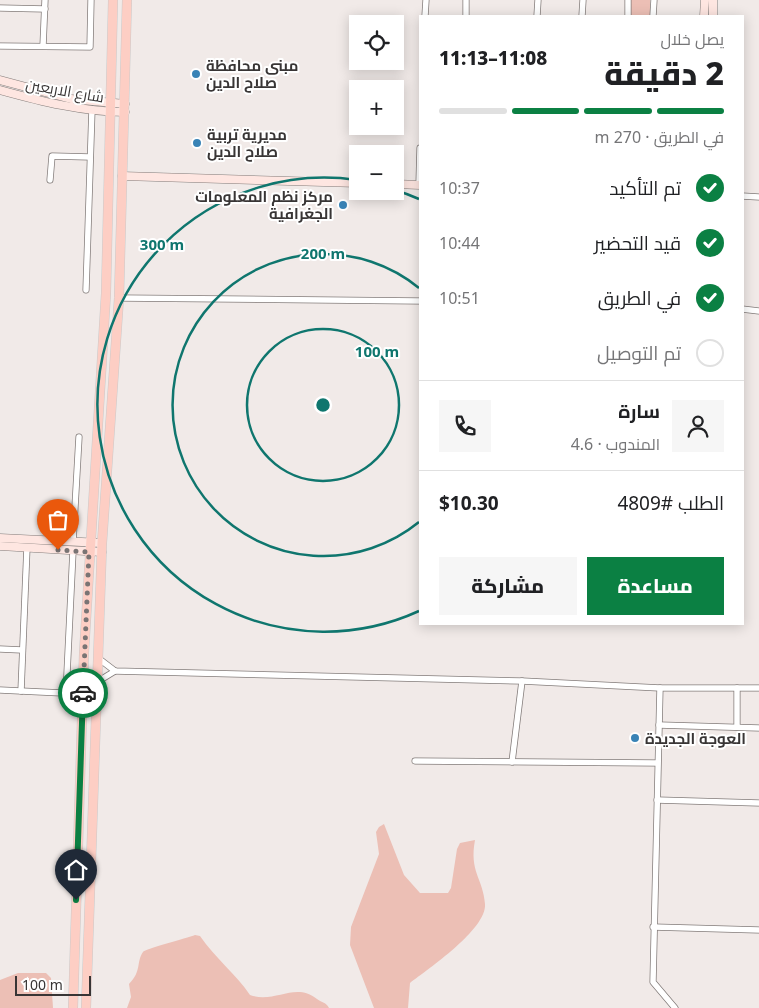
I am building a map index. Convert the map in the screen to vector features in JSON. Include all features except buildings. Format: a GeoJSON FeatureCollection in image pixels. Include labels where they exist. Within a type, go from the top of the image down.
{"type":"FeatureCollection","features":[{"type":"Feature","properties":{"kind":"main road"},"geometry":{"type":"LineString","coordinates":[[73,1008],[82,694],[106,293],[113,0]]}},
{"type":"Feature","properties":{"kind":"main road"},"geometry":{"type":"LineString","coordinates":[[86,1008],[102,547],[119,298],[125,108],[126,0]]}},
{"type":"Feature","properties":{"kind":"main road"},"geometry":{"type":"LineString","coordinates":[[704,15],[705,0]]}},
{"type":"Feature","properties":{"kind":"main road"},"geometry":{"type":"LineString","coordinates":[[713,0],[713,15]]}},
{"type":"Feature","properties":{"kind":"main road"},"geometry":{"type":"LineString","coordinates":[[0,80],[111,108]]}},
{"type":"Feature","properties":{"kind":"main road","name":"شارع الاربعين"},"geometry":{"type":"LineString","coordinates":[[0,90],[35,100],[92,109],[125,108]]}},
{"type":"Feature","properties":{"kind":"main road"},"geometry":{"type":"LineString","coordinates":[[122,176],[349,183]]}},
{"type":"Feature","properties":{"kind":"main road"},"geometry":{"type":"LineString","coordinates":[[404,184],[419,184]]}},
{"type":"Feature","properties":{"kind":"main road"},"geometry":{"type":"LineString","coordinates":[[0,538],[73,542],[90,547]]}},
{"type":"Feature","properties":{"kind":"main road"},"geometry":{"type":"LineString","coordinates":[[0,546],[73,551],[90,547],[102,547]]}},
{"type":"Feature","properties":{"kind":"main road"},"geometry":{"type":"LineString","coordinates":[[81,756],[94,754]]}},
{"type":"Feature","properties":{"kind":"street"},"geometry":{"type":"LineString","coordinates":[[43,46],[45,0]]}},
{"type":"Feature","properties":{"kind":"street"},"geometry":{"type":"LineString","coordinates":[[0,46],[90,47],[91,0]]}},
{"type":"Feature","properties":{"kind":"street"},"geometry":{"type":"LineString","coordinates":[[425,15],[426,0]]}},
{"type":"Feature","properties":{"kind":"street"},"geometry":{"type":"LineString","coordinates":[[466,0],[466,15]]}},
{"type":"Feature","properties":{"kind":"street"},"geometry":{"type":"LineString","coordinates":[[537,15],[538,0]]}},
{"type":"Feature","properties":{"kind":"street"},"geometry":{"type":"LineString","coordinates":[[582,15],[583,0]]}},
{"type":"Feature","properties":{"kind":"street"},"geometry":{"type":"LineString","coordinates":[[628,0],[628,15]]}},
{"type":"Feature","properties":{"kind":"street"},"geometry":{"type":"LineString","coordinates":[[653,15],[654,0]]}},
{"type":"Feature","properties":{"kind":"street"},"geometry":{"type":"LineString","coordinates":[[0,8],[45,9]]}},
{"type":"Feature","properties":{"kind":"street"},"geometry":{"type":"LineString","coordinates":[[86,290],[92,109]]}},
{"type":"Feature","properties":{"kind":"street"},"geometry":{"type":"LineString","coordinates":[[50,180],[52,156],[90,157]]}},
{"type":"Feature","properties":{"kind":"street"},"geometry":{"type":"LineString","coordinates":[[744,196],[759,197]]}},
{"type":"Feature","properties":{"kind":"street"},"geometry":{"type":"LineString","coordinates":[[119,298],[419,301]]}},
{"type":"Feature","properties":{"kind":"street"},"geometry":{"type":"LineString","coordinates":[[744,309],[759,311]]}},
{"type":"Feature","properties":{"kind":"street"},"geometry":{"type":"LineString","coordinates":[[73,542],[79,436]]}},
{"type":"Feature","properties":{"kind":"street"},"geometry":{"type":"LineString","coordinates":[[21,691],[27,548]]}},
{"type":"Feature","properties":{"kind":"street"},"geometry":{"type":"LineString","coordinates":[[66,694],[73,551]]}},
{"type":"Feature","properties":{"kind":"street"},"geometry":{"type":"LineString","coordinates":[[0,649],[22,650]]}},
{"type":"Feature","properties":{"kind":"street"},"geometry":{"type":"LineString","coordinates":[[98,658],[115,671]]}},
{"type":"Feature","properties":{"kind":"street"},"geometry":{"type":"LineString","coordinates":[[97,682],[115,671],[522,681],[660,688],[759,688]]}},
{"type":"Feature","properties":{"kind":"street"},"geometry":{"type":"LineString","coordinates":[[512,762],[522,681]]}},
{"type":"Feature","properties":{"kind":"street"},"geometry":{"type":"LineString","coordinates":[[660,688],[652,982],[672,1007]]}},
{"type":"Feature","properties":{"kind":"street"},"geometry":{"type":"LineString","coordinates":[[736,688],[737,727]]}},
{"type":"Feature","properties":{"kind":"street"},"geometry":{"type":"LineString","coordinates":[[0,690],[82,694]]}},
{"type":"Feature","properties":{"kind":"street"},"geometry":{"type":"LineString","coordinates":[[659,725],[759,728]]}},
{"type":"Feature","properties":{"kind":"street"},"geometry":{"type":"LineString","coordinates":[[415,761],[657,763]]}},
{"type":"Feature","properties":{"kind":"street"},"geometry":{"type":"LineString","coordinates":[[657,800],[759,803]]}},
{"type":"Feature","properties":{"kind":"street"},"geometry":{"type":"LineString","coordinates":[[653,927],[759,930]]}},
{"type":"Feature","properties":{"kind":"shaded area"},"geometry":{"type":"Polygon","coordinates":[[[631,0],[650,0],[650,15],[631,15],[631,0]]]}},
{"type":"Feature","properties":{"kind":"shaded area"},"geometry":{"type":"Polygon","coordinates":[[[384,824],[404,875],[420,893],[448,893],[451,888],[457,849],[460,843],[475,840],[475,867],[484,895],[483,914],[477,925],[455,948],[410,983],[408,1008],[374,1008],[350,945],[351,927],[379,854],[376,832],[384,824]]]}},
{"type":"Feature","properties":{"kind":"shaded area"},"geometry":{"type":"Polygon","coordinates":[[[195,935],[200,936],[250,995],[268,997],[301,992],[309,994],[329,1008],[127,1008],[131,997],[129,984],[136,975],[143,952],[195,935]]]}},
{"type":"Feature","properties":{"kind":"shaded area"},"geometry":{"type":"Polygon","coordinates":[[[18,973],[46,973],[51,978],[53,1008],[0,1008],[0,980],[18,973]]]}},
{"type":"Feature","properties":{"kind":"way so far"},"geometry":{"type":"LineString","coordinates":[[58,550],[89,552],[83,693]]}},
{"type":"Feature","properties":{"kind":"place","name":"مبنى محافظة صلاح الدين"},"geometry":{"type":"Point","coordinates":[196,74]}},
{"type":"Feature","properties":{"kind":"place","name":"مديرية تربية صلاح الدين"},"geometry":{"type":"Point","coordinates":[197,143]}},
{"type":"Feature","properties":{"kind":"place","name":"مركز نظم المعلومات الجغرافية"},"geometry":{"type":"Point","coordinates":[343,205]}},
{"type":"Feature","properties":{"kind":"place","name":"العوجة الجديدة"},"geometry":{"type":"Point","coordinates":[635,738]}},
{"type":"Feature","properties":{"kind":"route"},"geometry":{"type":"LineString","coordinates":[[76,900],[83,693]]}}]}
